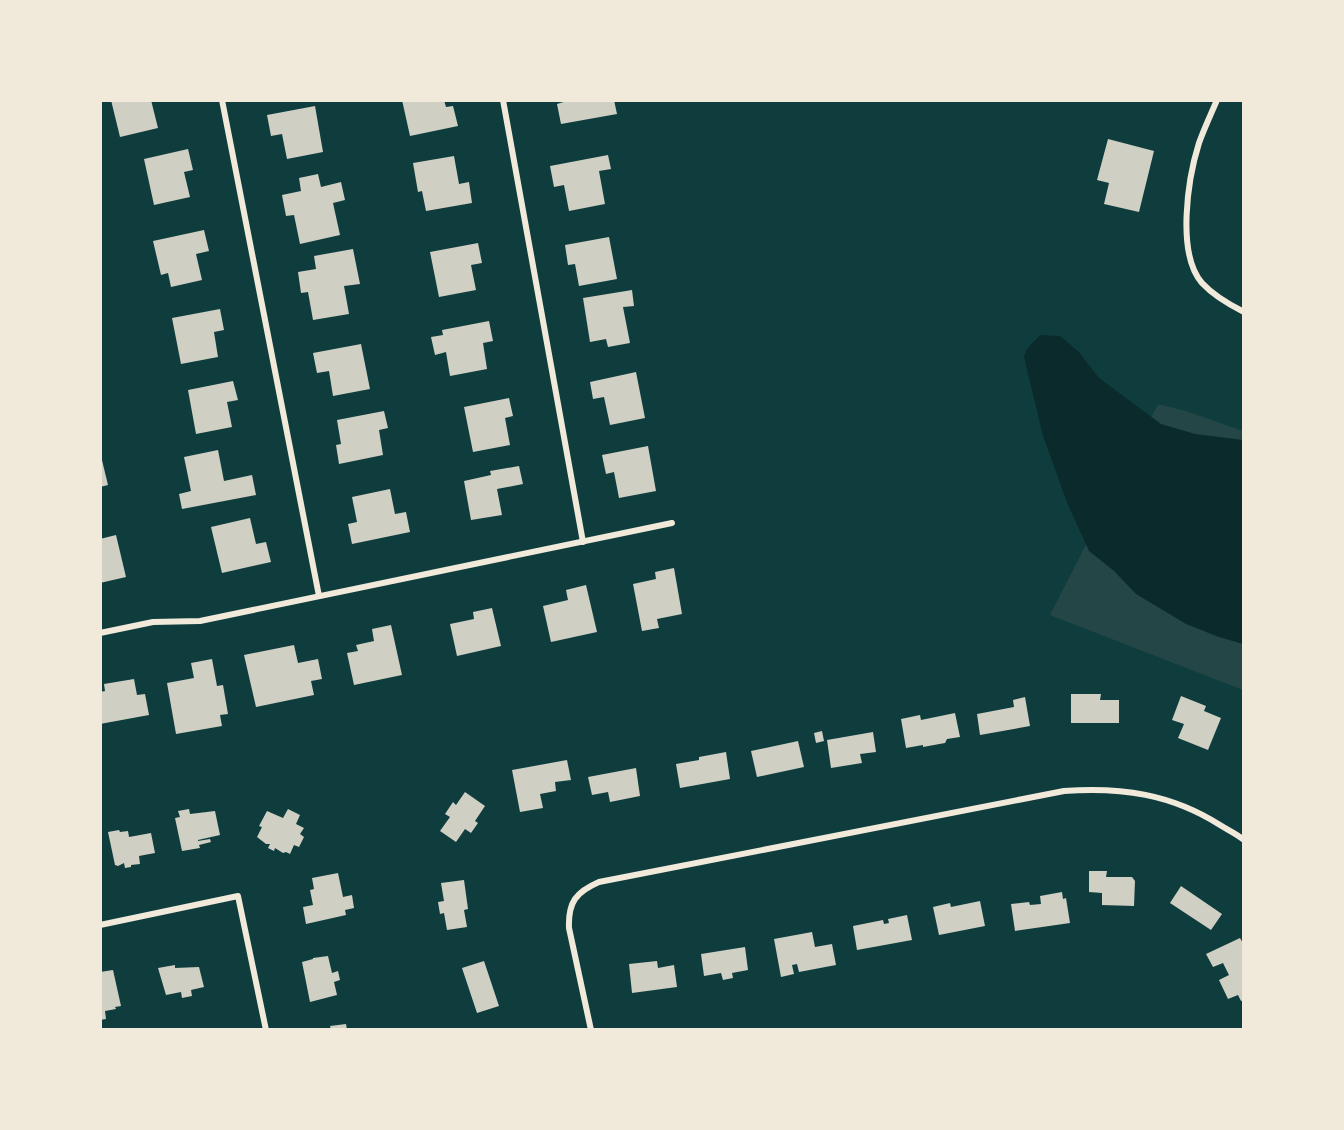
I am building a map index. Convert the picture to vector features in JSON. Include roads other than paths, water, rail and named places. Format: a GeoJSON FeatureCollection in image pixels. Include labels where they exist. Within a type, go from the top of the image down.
{"type":"FeatureCollection","features":[{"type":"Feature","properties":{"kind":"street"},"geometry":{"type":"LineString","coordinates":[[222,100],[319,596]]}},
{"type":"Feature","properties":{"kind":"street"},"geometry":{"type":"LineString","coordinates":[[503,100],[583,542]]}},
{"type":"Feature","properties":{"kind":"street"},"geometry":{"type":"LineString","coordinates":[[1217,100],[1200,141],[1192,170],[1186,234],[1190,260],[1201,281],[1221,300],[1244,312]]}},
{"type":"Feature","properties":{"kind":"street"},"geometry":{"type":"LineString","coordinates":[[100,633],[153,622],[200,621],[672,523]]}},
{"type":"Feature","properties":{"kind":"street"},"geometry":{"type":"LineString","coordinates":[[591,1029],[569,928],[569,914],[574,898],[585,888],[599,882],[1064,791],[1097,789],[1133,792],[1169,800],[1203,814],[1244,840]]}},
{"type":"Feature","properties":{"kind":"street"},"geometry":{"type":"LineString","coordinates":[[100,925],[238,896],[266,1029]]}}]}
